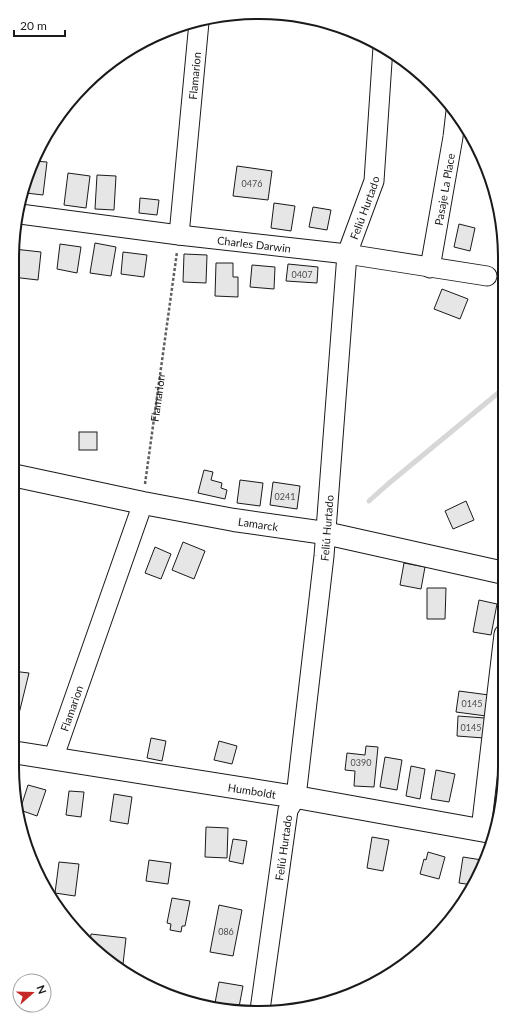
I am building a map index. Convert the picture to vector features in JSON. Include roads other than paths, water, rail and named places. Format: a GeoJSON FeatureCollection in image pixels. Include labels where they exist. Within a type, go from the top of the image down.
{"type":"FeatureCollection","features":[{"type":"Feature","properties":{"kind":"main road","name":"Lamarck"},"geometry":{"type":"LineString","coordinates":[[19,476],[143,503],[234,520],[325,533],[498,572]]}},
{"type":"Feature","properties":{"kind":"main road","name":"Humboldt"},"geometry":{"type":"LineString","coordinates":[[19,753],[296,797],[486,831]]}},
{"type":"Feature","properties":{"kind":"street","name":"Flamarion"},"geometry":{"type":"LineString","coordinates":[[179,235],[199,27]]}},
{"type":"Feature","properties":{"kind":"street","name":"Feliú Hurtado"},"geometry":{"type":"LineString","coordinates":[[261,1006],[288,810],[296,797],[324,556],[346,254],[374,181],[383,54]]}},
{"type":"Feature","properties":{"kind":"street","name":"Pasaje La Place"},"geometry":{"type":"LineString","coordinates":[[430,268],[455,121]]}},
{"type":"Feature","properties":{"kind":"street","name":"Charles Darwin"},"geometry":{"type":"LineString","coordinates":[[24,214],[179,235],[346,254],[487,276]]}},
{"type":"Feature","properties":{"kind":"street","name":"Flamarion"},"geometry":{"type":"LineString","coordinates":[[53,758],[143,503]]}},
{"type":"Feature","properties":{"kind":"street"},"geometry":{"type":"LineString","coordinates":[[486,831],[498,700]]}},
{"type":"Feature","properties":{"kind":"waterway"},"geometry":{"type":"LineString","coordinates":[[369,501],[498,393]]}}]}
